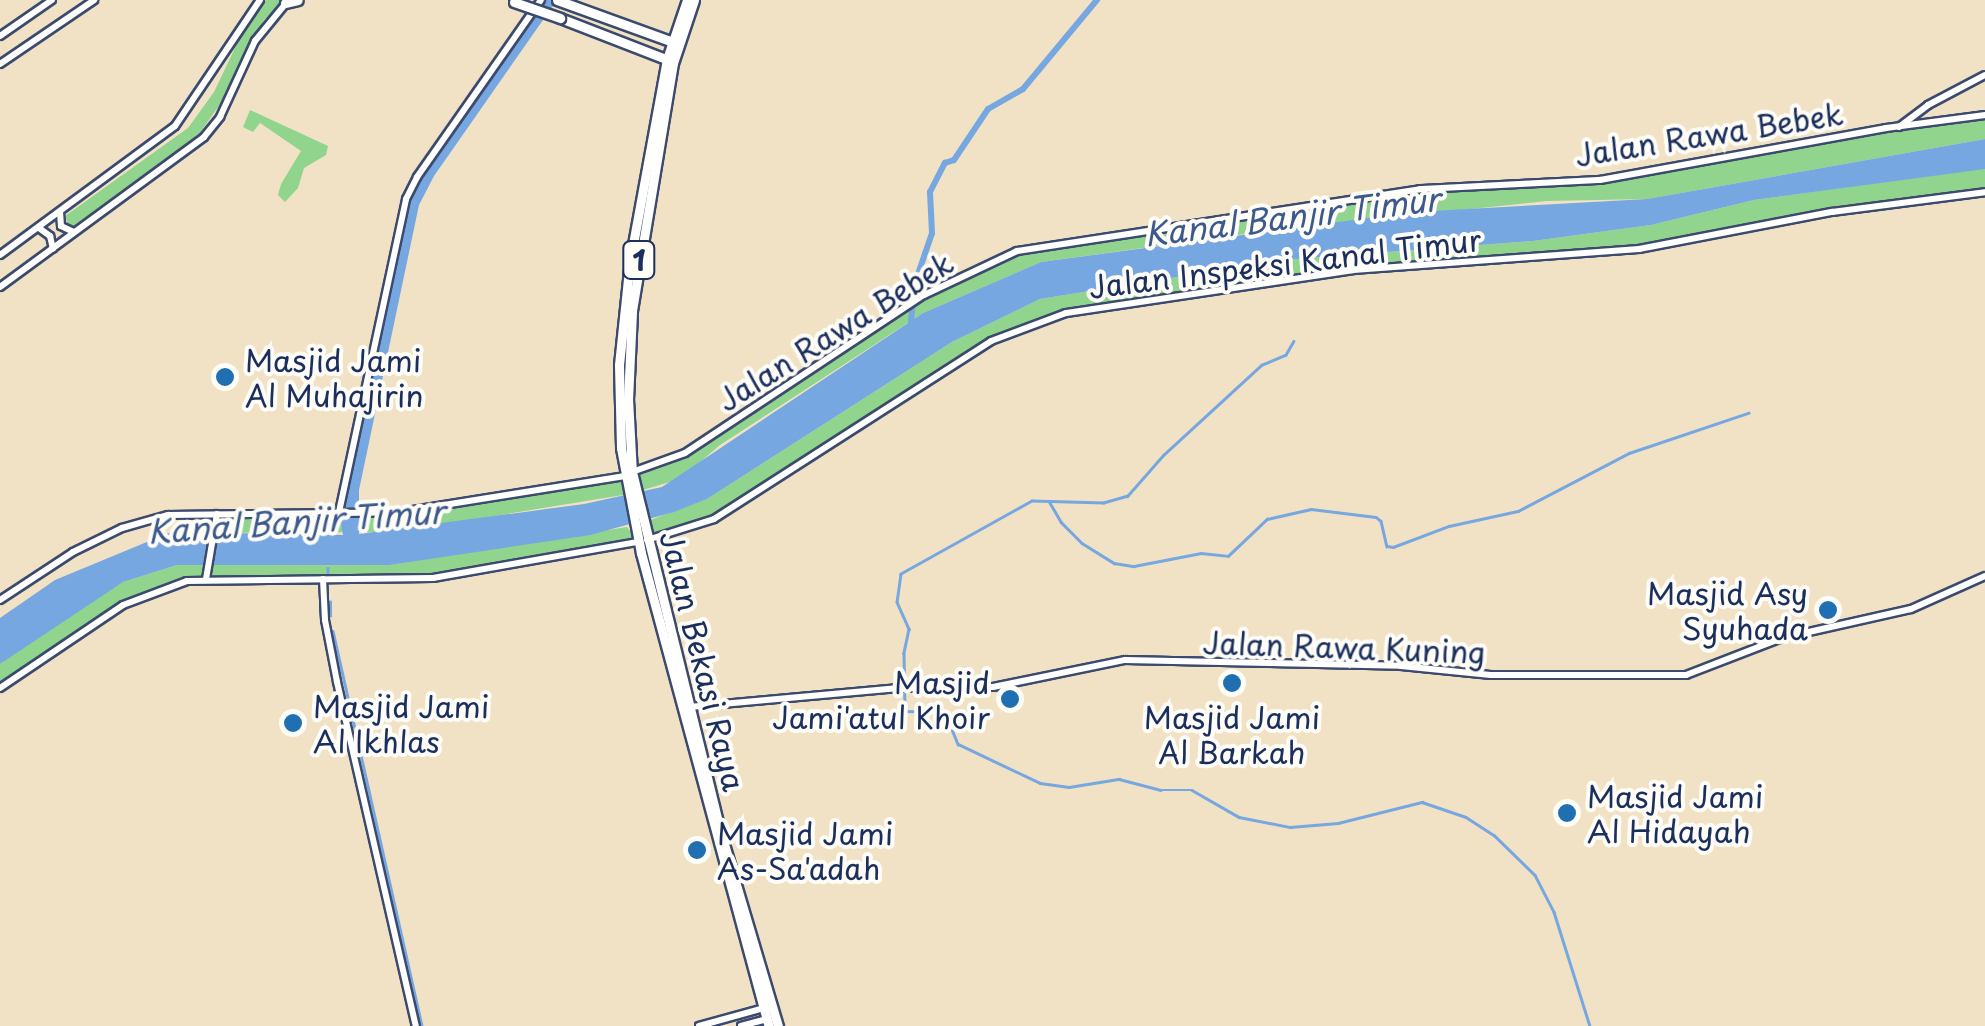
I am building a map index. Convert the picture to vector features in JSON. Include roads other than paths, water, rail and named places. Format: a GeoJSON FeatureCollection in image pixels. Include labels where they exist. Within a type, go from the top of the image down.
{"type":"FeatureCollection","features":[{"type":"Feature","properties":{"kind":"highway"},"geometry":{"type":"LineString","coordinates":[[287,2],[298,0]]}},
{"type":"Feature","properties":{"kind":"highway","name":"1"},"geometry":{"type":"LineString","coordinates":[[675,43],[677,25],[690,0]]}},
{"type":"Feature","properties":{"kind":"highway","name":"1"},"geometry":{"type":"LineString","coordinates":[[629,477],[619,400],[622,332],[665,74],[690,0]]}},
{"type":"Feature","properties":{"kind":"highway"},"geometry":{"type":"LineString","coordinates":[[511,1],[670,60]]}},
{"type":"Feature","properties":{"kind":"highway"},"geometry":{"type":"LineString","coordinates":[[562,2],[675,43]]}},
{"type":"Feature","properties":{"kind":"highway"},"geometry":{"type":"LineString","coordinates":[[655,36],[677,25]]}},
{"type":"Feature","properties":{"kind":"highway"},"geometry":{"type":"LineString","coordinates":[[650,54],[665,74]]}},
{"type":"Feature","properties":{"kind":"highway","name":"1"},"geometry":{"type":"LineString","coordinates":[[629,477],[632,312],[670,60]]}},
{"type":"Feature","properties":{"kind":"highway","name":"Jalan Bekasi Raya"},"geometry":{"type":"LineString","coordinates":[[629,477],[767,1018]]}},
{"type":"Feature","properties":{"kind":"highway","name":"Jalan Bekasi Raya"},"geometry":{"type":"LineString","coordinates":[[642,539],[778,1026]]}},
{"type":"Feature","properties":{"kind":"street"},"geometry":{"type":"LineString","coordinates":[[0,36],[52,0]]}},
{"type":"Feature","properties":{"kind":"street"},"geometry":{"type":"LineString","coordinates":[[0,64],[94,0]]}},
{"type":"Feature","properties":{"kind":"street"},"geometry":{"type":"LineString","coordinates":[[0,255],[175,126],[260,0]]}},
{"type":"Feature","properties":{"kind":"street"},"geometry":{"type":"LineString","coordinates":[[342,512],[406,199],[417,177],[541,0]]}},
{"type":"Feature","properties":{"kind":"street"},"geometry":{"type":"LineString","coordinates":[[0,287],[204,137],[220,117],[255,41],[287,2]]}},
{"type":"Feature","properties":{"kind":"street","name":"Jalan Rawa Bebek"},"geometry":{"type":"LineString","coordinates":[[1898,128],[1928,105],[1985,74]]}},
{"type":"Feature","properties":{"kind":"street","name":"Jalan Rawa Bebek"},"geometry":{"type":"LineString","coordinates":[[0,600],[41,570],[122,528],[168,515],[217,517],[433,508],[629,477],[684,454],[924,295],[1017,251],[1420,189],[1600,180],[1985,115]]}},
{"type":"Feature","properties":{"kind":"street","name":"Jalan Inspeksi Kanal Timur"},"geometry":{"type":"LineString","coordinates":[[0,688],[123,604],[207,576],[446,576],[642,539],[714,519],[966,356],[1043,319],[1353,270],[1639,249],[1832,212],[1985,192]]}},
{"type":"Feature","properties":{"kind":"street"},"geometry":{"type":"LineString","coordinates":[[60,212],[62,226],[76,232]]}},
{"type":"Feature","properties":{"kind":"street"},"geometry":{"type":"LineString","coordinates":[[38,227],[50,236],[53,250]]}},
{"type":"Feature","properties":{"kind":"street"},"geometry":{"type":"LineString","coordinates":[[207,576],[217,517]]}},
{"type":"Feature","properties":{"kind":"street","name":"Jalan Rawa Kuning"},"geometry":{"type":"LineString","coordinates":[[688,707],[896,688],[992,688],[1117,661],[1144,660],[1405,666],[1491,675],[1686,675],[1782,638],[1911,609],[1985,576]]}},
{"type":"Feature","properties":{"kind":"street"},"geometry":{"type":"LineString","coordinates":[[323,579],[325,620],[337,682],[416,1026]]}},
{"type":"Feature","properties":{"kind":"street"},"geometry":{"type":"LineString","coordinates":[[699,1026],[767,1018]]}},
{"type":"Feature","properties":{"kind":"street"},"geometry":{"type":"LineString","coordinates":[[741,1026],[767,1018]]}},
{"type":"Feature","properties":{"kind":"water"},"geometry":{"type":"Polygon","coordinates":[[[541,0],[557,0],[434,176],[419,205],[359,490],[359,534],[584,504],[662,487],[923,313],[1041,262],[1413,212],[1647,199],[1985,139],[1985,169],[1754,200],[1651,225],[1533,241],[1283,260],[1040,299],[952,342],[707,499],[674,512],[590,535],[390,565],[177,565],[123,582],[0,664],[0,618],[55,580],[171,532],[343,535],[339,512],[406,199],[417,177],[541,0]]]}},
{"type":"Feature","properties":{"kind":"waterway"},"geometry":{"type":"LineString","coordinates":[[911,322],[914,286],[932,233],[930,192],[945,163],[954,160],[988,109],[1023,89],[1097,0]]}},
{"type":"Feature","properties":{"kind":"waterway"},"geometry":{"type":"LineString","coordinates":[[1294,341],[1286,355],[1262,365],[1164,455],[1128,496],[1104,503],[1032,501],[901,574],[897,602],[909,629],[904,653],[905,711],[945,712],[958,744],[1040,783],[1069,787],[1119,779],[1161,790],[1192,790],[1239,817],[1290,827],[1338,823],[1422,802],[1466,817],[1494,835],[1535,875],[1554,912],[1590,1026]]}},
{"type":"Feature","properties":{"kind":"waterway"},"geometry":{"type":"LineString","coordinates":[[1049,501],[1061,522],[1082,543],[1114,563],[1134,566],[1201,553],[1228,556],[1267,519],[1311,509],[1376,517],[1381,521],[1387,546],[1393,547],[1449,526],[1518,511],[1629,453],[1748,413]]}},
{"type":"Feature","properties":{"kind":"waterway"},"geometry":{"type":"LineString","coordinates":[[328,568],[328,576]]}},
{"type":"Feature","properties":{"kind":"waterway"},"geometry":{"type":"LineString","coordinates":[[330,602],[330,616]]}},
{"type":"Feature","properties":{"kind":"waterway"},"geometry":{"type":"LineString","coordinates":[[333,631],[422,1026]]}},
{"type":"Feature","properties":{"kind":"place","name":"Masjid Jami Al Muhajirin"},"geometry":{"type":"Point","coordinates":[225,377]}},
{"type":"Feature","properties":{"kind":"place","name":"Masjid Asy Syuhada"},"geometry":{"type":"Point","coordinates":[1828,610]}},
{"type":"Feature","properties":{"kind":"place","name":"Masjid Jami Al Barkah"},"geometry":{"type":"Point","coordinates":[1232,683]}},
{"type":"Feature","properties":{"kind":"place","name":"Masjid Jami'atul Khoir"},"geometry":{"type":"Point","coordinates":[1010,699]}},
{"type":"Feature","properties":{"kind":"place","name":"Masjid Jami Al Ikhlas"},"geometry":{"type":"Point","coordinates":[293,723]}},
{"type":"Feature","properties":{"kind":"place","name":"Masjid Jami Al Hidayah"},"geometry":{"type":"Point","coordinates":[1567,813]}},
{"type":"Feature","properties":{"kind":"place","name":"Masjid Jami As-Sa'adah"},"geometry":{"type":"Point","coordinates":[697,850]}},
{"type":"Feature","properties":{"kind":"water label","name":"Kanal Banjir Timur"},"geometry":{"type":"Point","coordinates":[1292,216]}},
{"type":"Feature","properties":{"kind":"water label","name":"Kanal Banjir Timur"},"geometry":{"type":"Point","coordinates":[296,521]}}]}
